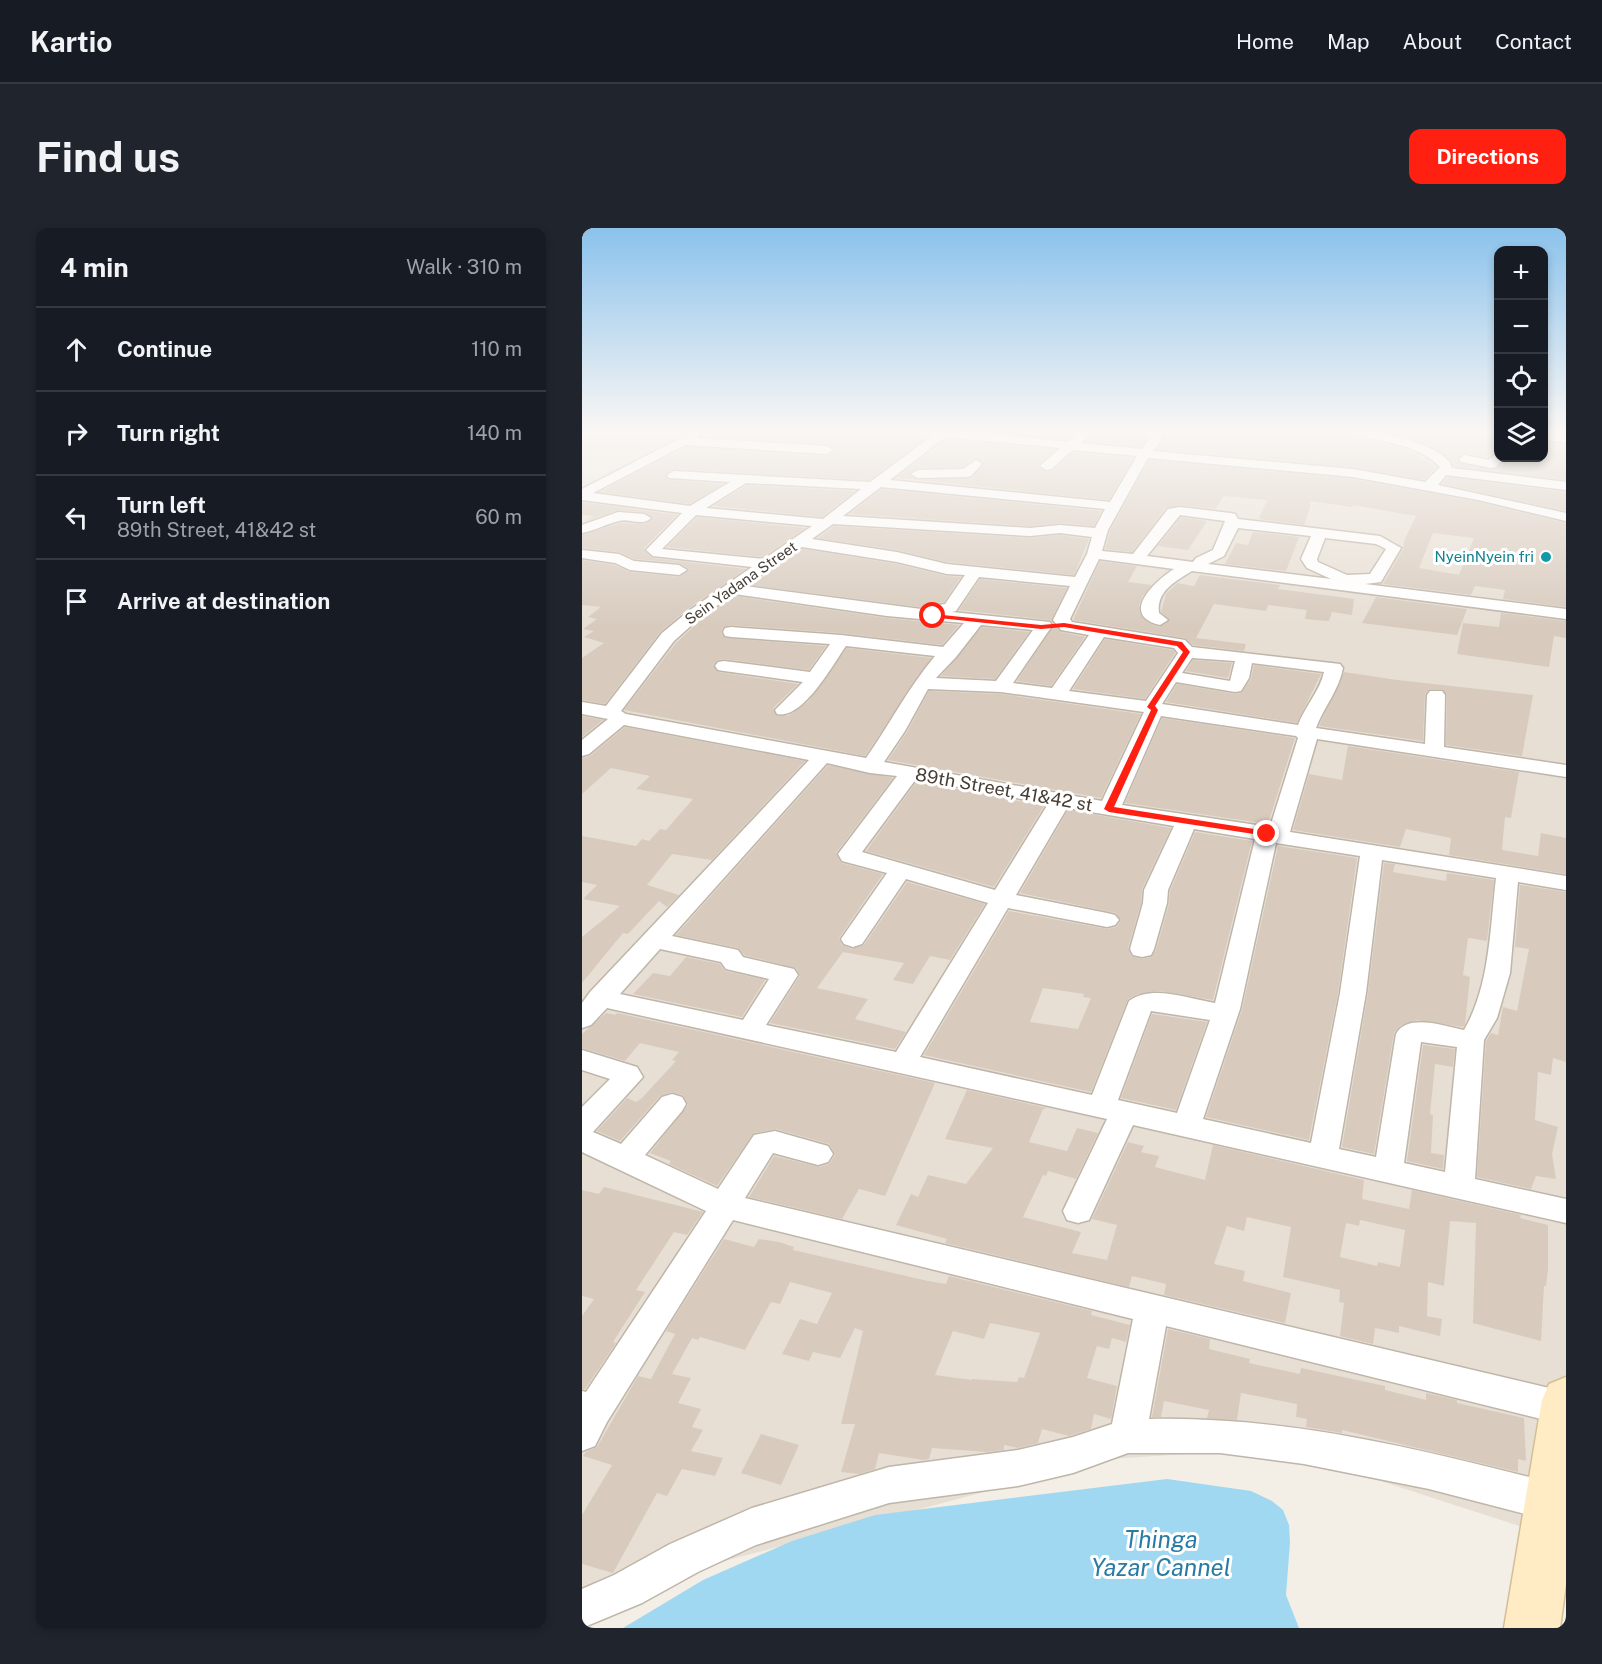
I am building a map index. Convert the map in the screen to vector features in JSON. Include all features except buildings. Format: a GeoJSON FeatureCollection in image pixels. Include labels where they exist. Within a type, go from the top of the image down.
{"type":"FeatureCollection","features":[{"type":"Feature","properties":{"kind":"main road"},"geometry":{"type":"LineString","coordinates":[[1532,1628],[1566,1400]]}},
{"type":"Feature","properties":{"kind":"street"},"geometry":{"type":"LineString","coordinates":[[591,495],[692,511],[1029,532],[1060,529],[1100,533]]}},
{"type":"Feature","properties":{"kind":"street"},"geometry":{"type":"LineString","coordinates":[[717,495],[692,511],[656,546],[654,552],[767,564]]}},
{"type":"Feature","properties":{"kind":"street","name":"Sein Yadana Street"},"geometry":{"type":"LineString","coordinates":[[582,750],[616,715],[668,637],[696,613],[800,542],[860,495]]}},
{"type":"Feature","properties":{"kind":"street"},"geometry":{"type":"LineString","coordinates":[[1004,495],[1113,506]]}},
{"type":"Feature","properties":{"kind":"street"},"geometry":{"type":"LineString","coordinates":[[1064,625],[1061,621],[1094,554],[1100,533],[1120,495]]}},
{"type":"Feature","properties":{"kind":"street"},"geometry":{"type":"LineString","coordinates":[[1475,495],[1566,517]]}},
{"type":"Feature","properties":{"kind":"street"},"geometry":{"type":"LineString","coordinates":[[1137,560],[1173,512],[1227,516],[1233,523],[1320,532],[1380,540],[1394,548],[1375,579],[1348,584],[1312,565],[1309,559],[1320,532]]}},
{"type":"Feature","properties":{"kind":"street"},"geometry":{"type":"LineString","coordinates":[[582,530],[618,516],[644,519]]}},
{"type":"Feature","properties":{"kind":"street"},"geometry":{"type":"LineString","coordinates":[[1160,620],[1151,615],[1148,606],[1159,586],[1219,553],[1233,523]]}},
{"type":"Feature","properties":{"kind":"street"},"geometry":{"type":"LineString","coordinates":[[912,525],[910,534],[940,546],[942,568]]}},
{"type":"Feature","properties":{"kind":"street"},"geometry":{"type":"LineString","coordinates":[[800,542],[897,556],[942,568],[1081,582]]}},
{"type":"Feature","properties":{"kind":"street"},"geometry":{"type":"LineString","coordinates":[[582,554],[619,559],[630,565],[751,577]]}},
{"type":"Feature","properties":{"kind":"street"},"geometry":{"type":"LineString","coordinates":[[1094,554],[1348,584],[1566,614]]}},
{"type":"Feature","properties":{"kind":"street"},"geometry":{"type":"LineString","coordinates":[[933,616],[938,609],[950,608],[975,572]]}},
{"type":"Feature","properties":{"kind":"street"},"geometry":{"type":"LineString","coordinates":[[870,766],[895,731],[922,683],[950,653],[995,574]]}},
{"type":"Feature","properties":{"kind":"street"},"geometry":{"type":"LineString","coordinates":[[731,589],[968,620],[1044,627],[1064,625],[1179,644],[1187,652],[1335,669],[1326,693],[1314,708],[1272,834],[1225,1014],[1186,1127]]}},
{"type":"Feature","properties":{"kind":"street"},"geometry":{"type":"LineString","coordinates":[[1000,687],[1044,627]]}},
{"type":"Feature","properties":{"kind":"street"},"geometry":{"type":"LineString","coordinates":[[1057,696],[1100,631]]}},
{"type":"Feature","properties":{"kind":"street"},"geometry":{"type":"LineString","coordinates":[[731,632],[841,640],[950,653]]}},
{"type":"Feature","properties":{"kind":"street"},"geometry":{"type":"LineString","coordinates":[[784,710],[809,687],[841,640]]}},
{"type":"Feature","properties":{"kind":"street"},"geometry":{"type":"LineString","coordinates":[[1109,809],[1153,708],[1187,652]]}},
{"type":"Feature","properties":{"kind":"street"},"geometry":{"type":"LineString","coordinates":[[1171,676],[1235,687],[1240,678],[1245,657]]}},
{"type":"Feature","properties":{"kind":"street"},"geometry":{"type":"LineString","coordinates":[[724,666],[815,678]]}},
{"type":"Feature","properties":{"kind":"street"},"geometry":{"type":"LineString","coordinates":[[922,683],[1000,687],[1566,771]]}},
{"type":"Feature","properties":{"kind":"street"},"geometry":{"type":"LineString","coordinates":[[1434,752],[1436,695]]}},
{"type":"Feature","properties":{"kind":"street","name":"89th Street, 41&42 st"},"geometry":{"type":"LineString","coordinates":[[582,708],[821,758],[1109,809],[1566,883]]}},
{"type":"Feature","properties":{"kind":"street"},"geometry":{"type":"LineString","coordinates":[[587,1011],[821,758]]}},
{"type":"Feature","properties":{"kind":"street"},"geometry":{"type":"LineString","coordinates":[[910,773],[849,855],[1001,899],[1107,920]]}},
{"type":"Feature","properties":{"kind":"street"},"geometry":{"type":"LineString","coordinates":[[903,1063],[1060,800]]}},
{"type":"Feature","properties":{"kind":"street"},"geometry":{"type":"LineString","coordinates":[[1142,949],[1155,903],[1156,890],[1187,822]]}},
{"type":"Feature","properties":{"kind":"street"},"geometry":{"type":"LineString","coordinates":[[1323,1158],[1353,993],[1372,851]]}},
{"type":"Feature","properties":{"kind":"street"},"geometry":{"type":"LineString","coordinates":[[853,939],[901,869]]}},
{"type":"Feature","properties":{"kind":"street"},"geometry":{"type":"LineString","coordinates":[[1459,1188],[1471,1040],[1484,1018],[1497,973],[1508,872]]}},
{"type":"Feature","properties":{"kind":"street"},"geometry":{"type":"LineString","coordinates":[[655,940],[731,956],[735,963],[785,975],[749,1031]]}},
{"type":"Feature","properties":{"kind":"street"},"geometry":{"type":"LineString","coordinates":[[1078,1211],[1113,1111],[1138,1007],[1145,1002],[1158,1002],[1225,1014]]}},
{"type":"Feature","properties":{"kind":"street"},"geometry":{"type":"LineString","coordinates":[[587,1011],[749,1031],[903,1063],[1566,1212]]}},
{"type":"Feature","properties":{"kind":"street"},"geometry":{"type":"LineString","coordinates":[[1388,1172],[1409,1034],[1412,1031],[1471,1040]]}},
{"type":"Feature","properties":{"kind":"street"},"geometry":{"type":"LineString","coordinates":[[582,1060],[627,1074],[629,1077],[582,1125]]}},
{"type":"Feature","properties":{"kind":"street"},"geometry":{"type":"LineString","coordinates":[[625,1159],[672,1104]]}},
{"type":"Feature","properties":{"kind":"street"},"geometry":{"type":"LineString","coordinates":[[582,1139],[725,1205],[1565,1408]]}},
{"type":"Feature","properties":{"kind":"street"},"geometry":{"type":"LineString","coordinates":[[586,1417],[764,1143],[776,1142],[818,1154]]}},
{"type":"Feature","properties":{"kind":"street"},"geometry":{"type":"LineString","coordinates":[[1128,1436],[1152,1309]]}},
{"type":"Feature","properties":{"kind":"street"},"geometry":{"type":"LineString","coordinates":[[582,1609],[628,1589],[684,1557],[752,1527],[889,1485],[1018,1468],[1073,1455],[1128,1436],[1218,1436],[1295,1445],[1431,1469],[1552,1502]]}},
{"type":"Feature","properties":{"kind":"shaded area"},"geometry":{"type":"Polygon","coordinates":[[[582,495],[1566,495],[1566,1404],[1544,1534],[1279,1448],[1109,1459],[622,1588],[582,1606],[582,495]]]}},
{"type":"Feature","properties":{"kind":"water","name":"Thinga Yazar Cannel"},"geometry":{"type":"Polygon","coordinates":[[[1167,1479],[1251,1491],[1272,1501],[1283,1510],[1289,1525],[1290,1542],[1286,1595],[1299,1628],[623,1628],[703,1580],[792,1541],[875,1515],[1167,1479]]]}},
{"type":"Feature","properties":{"kind":"place","name":"NyeinNyein fri"},"geometry":{"type":"Point","coordinates":[1546,557]}},
{"type":"Feature","properties":{"kind":"route"},"geometry":{"type":"LineString","coordinates":[[933,616],[1041,627],[1064,625],[1179,644],[1187,652],[1151,707],[1155,710],[1109,809],[1267,834]]}}]}
